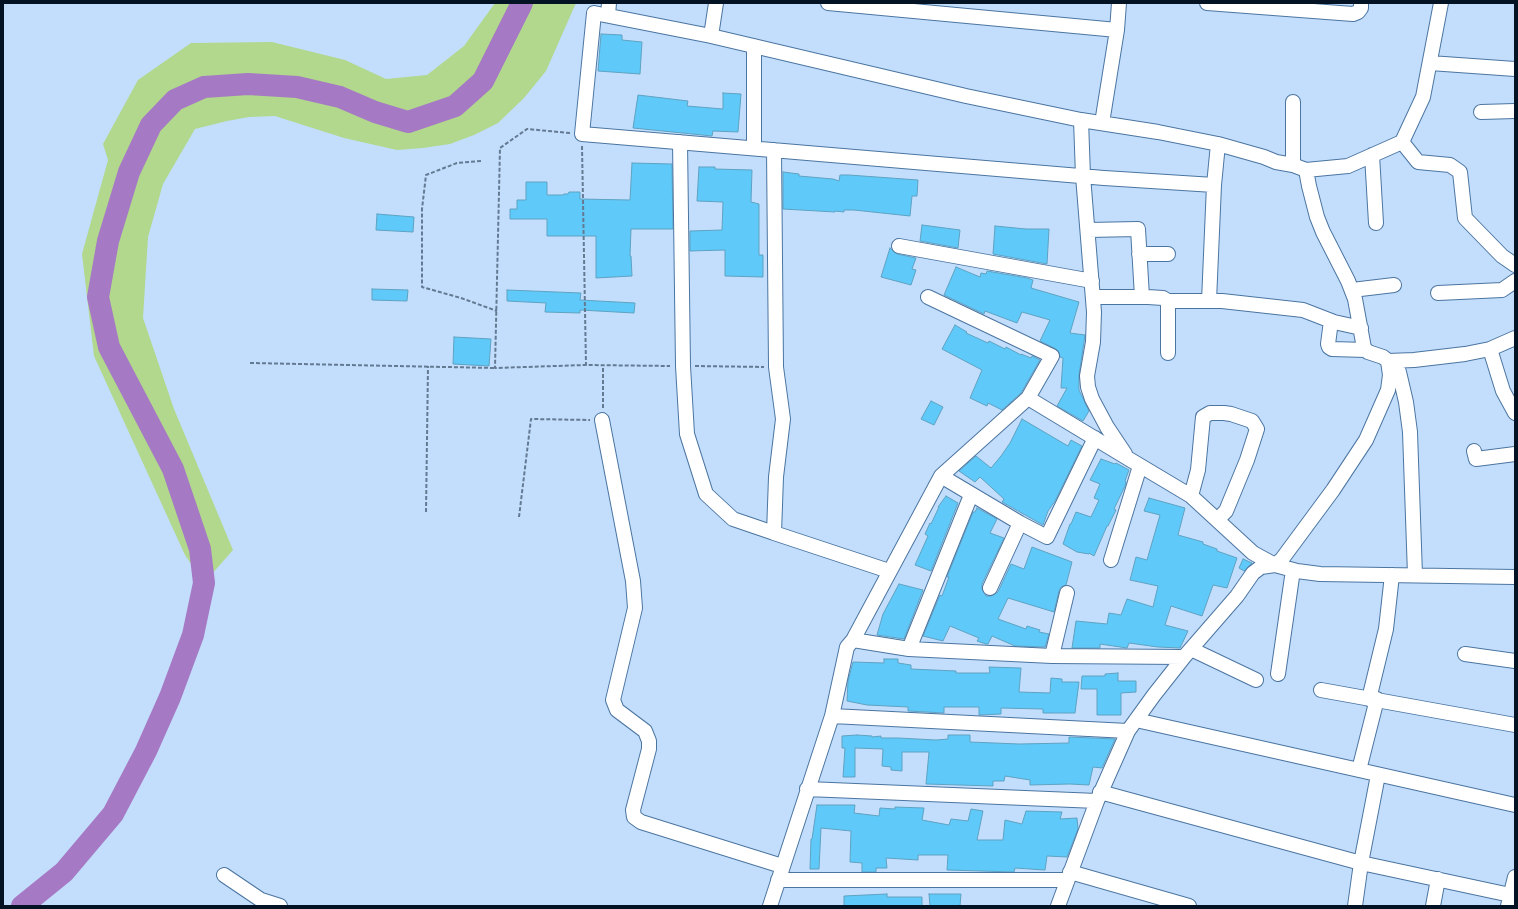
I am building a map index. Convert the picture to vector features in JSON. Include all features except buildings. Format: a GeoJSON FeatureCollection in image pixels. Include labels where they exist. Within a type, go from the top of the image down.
{"type":"FeatureCollection","features":[{"type":"Feature","properties":{"kind":"street"},"geometry":{"type":"LineString","coordinates":[[711,36],[716,3]]}},
{"type":"Feature","properties":{"kind":"street"},"geometry":{"type":"LineString","coordinates":[[828,3],[1117,30]]}},
{"type":"Feature","properties":{"kind":"street"},"geometry":{"type":"LineString","coordinates":[[1102,123],[1117,30],[1119,3]]}},
{"type":"Feature","properties":{"kind":"street"},"geometry":{"type":"LineString","coordinates":[[1208,3],[1354,14],[1361,8],[1361,3]]}},
{"type":"Feature","properties":{"kind":"street"},"geometry":{"type":"LineString","coordinates":[[1214,185],[1083,176],[582,134],[594,13],[608,9],[711,36],[966,96],[1081,120],[1218,144],[1300,168],[1348,166],[1402,142],[1423,97],[1441,3]]}},
{"type":"Feature","properties":{"kind":"street"},"geometry":{"type":"LineString","coordinates":[[754,46],[754,148]]}},
{"type":"Feature","properties":{"kind":"street"},"geometry":{"type":"LineString","coordinates":[[1430,63],[1515,69]]}},
{"type":"Feature","properties":{"kind":"street"},"geometry":{"type":"LineString","coordinates":[[1293,102],[1300,168],[1309,186],[1317,218],[1352,290],[1361,328],[1363,344],[1366,350]]}},
{"type":"Feature","properties":{"kind":"street"},"geometry":{"type":"LineString","coordinates":[[1481,112],[1515,111]]}},
{"type":"Feature","properties":{"kind":"street"},"geometry":{"type":"LineString","coordinates":[[1081,120],[1083,176],[1094,297],[1093,342],[1087,376],[1088,387],[1092,399],[1107,427],[1134,463]]}},
{"type":"Feature","properties":{"kind":"street"},"geometry":{"type":"LineString","coordinates":[[680,142],[683,366],[688,434],[706,494],[733,520],[889,571]]}},
{"type":"Feature","properties":{"kind":"street"},"geometry":{"type":"LineString","coordinates":[[1402,142],[1418,162],[1450,165],[1460,172],[1465,218],[1502,256],[1515,265]]}},
{"type":"Feature","properties":{"kind":"street"},"geometry":{"type":"LineString","coordinates":[[1209,301],[1214,185],[1218,144]]}},
{"type":"Feature","properties":{"kind":"street"},"geometry":{"type":"LineString","coordinates":[[774,150],[776,367],[783,419],[776,477],[774,533]]}},
{"type":"Feature","properties":{"kind":"street"},"geometry":{"type":"LineString","coordinates":[[1372,155],[1376,222]]}},
{"type":"Feature","properties":{"kind":"street"},"geometry":{"type":"LineString","coordinates":[[1088,230],[1138,229],[1142,296]]}},
{"type":"Feature","properties":{"kind":"street"},"geometry":{"type":"LineString","coordinates":[[899,246],[1092,281]]}},
{"type":"Feature","properties":{"kind":"street"},"geometry":{"type":"LineString","coordinates":[[1139,254],[1168,254]]}},
{"type":"Feature","properties":{"kind":"street"},"geometry":{"type":"LineString","coordinates":[[1438,293],[1502,290],[1515,281]]}},
{"type":"Feature","properties":{"kind":"street"},"geometry":{"type":"LineString","coordinates":[[1352,290],[1394,285]]}},
{"type":"Feature","properties":{"kind":"street"},"geometry":{"type":"LineString","coordinates":[[1094,297],[1142,296],[1163,298],[1168,301],[1222,301],[1303,310],[1331,321],[1361,328]]}},
{"type":"Feature","properties":{"kind":"street"},"geometry":{"type":"LineString","coordinates":[[770,906],[832,716],[847,647],[853,640],[941,476],[1028,398],[1052,356],[928,297]]}},
{"type":"Feature","properties":{"kind":"street"},"geometry":{"type":"LineString","coordinates":[[1168,301],[1168,353]]}},
{"type":"Feature","properties":{"kind":"street"},"geometry":{"type":"LineString","coordinates":[[1331,321],[1328,344],[1329,347],[1332,349],[1366,350],[1382,357],[1399,372],[1406,402],[1409,425],[1415,575]]}},
{"type":"Feature","properties":{"kind":"street"},"geometry":{"type":"LineString","coordinates":[[1388,361],[1439,358],[1490,349],[1515,338]]}},
{"type":"Feature","properties":{"kind":"street"},"geometry":{"type":"LineString","coordinates":[[1490,349],[1503,391],[1515,413]]}},
{"type":"Feature","properties":{"kind":"street"},"geometry":{"type":"LineString","coordinates":[[1058,906],[1098,796],[1132,726],[1187,653],[1237,596],[1253,573],[1262,567],[1275,565],[1282,559],[1333,490],[1366,440],[1388,390],[1390,375],[1388,361]]}},
{"type":"Feature","properties":{"kind":"street"},"geometry":{"type":"LineString","coordinates":[[1028,398],[1191,496],[1218,519],[1253,553],[1275,565],[1320,574],[1515,577]]}},
{"type":"Feature","properties":{"kind":"street"},"geometry":{"type":"LineString","coordinates":[[1191,496],[1198,470],[1203,417],[1210,413],[1224,413],[1232,414],[1252,421],[1257,429],[1247,460],[1226,511],[1218,519]]}},
{"type":"Feature","properties":{"kind":"street"},"geometry":{"type":"LineString","coordinates":[[602,420],[633,581],[635,608],[613,700],[617,710],[645,731],[649,741],[649,749],[633,810],[634,817],[640,822],[782,866]]}},
{"type":"Feature","properties":{"kind":"street"},"geometry":{"type":"LineString","coordinates":[[941,476],[971,495],[1047,537],[1095,438]]}},
{"type":"Feature","properties":{"kind":"street"},"geometry":{"type":"LineString","coordinates":[[1474,451],[1476,458],[1515,454]]}},
{"type":"Feature","properties":{"kind":"street"},"geometry":{"type":"LineString","coordinates":[[1111,560],[1134,463]]}},
{"type":"Feature","properties":{"kind":"street"},"geometry":{"type":"LineString","coordinates":[[909,648],[971,495]]}},
{"type":"Feature","properties":{"kind":"street"},"geometry":{"type":"LineString","coordinates":[[990,588],[1020,523]]}},
{"type":"Feature","properties":{"kind":"street"},"geometry":{"type":"LineString","coordinates":[[1278,674],[1294,570]]}},
{"type":"Feature","properties":{"kind":"street"},"geometry":{"type":"LineString","coordinates":[[1359,770],[1386,629],[1392,575]]}},
{"type":"Feature","properties":{"kind":"street"},"geometry":{"type":"LineString","coordinates":[[1052,656],[1067,594]]}},
{"type":"Feature","properties":{"kind":"street"},"geometry":{"type":"LineString","coordinates":[[853,640],[909,648],[1052,656],[1187,653],[1256,680]]}},
{"type":"Feature","properties":{"kind":"street"},"geometry":{"type":"LineString","coordinates":[[1465,654],[1515,661]]}},
{"type":"Feature","properties":{"kind":"street"},"geometry":{"type":"LineString","coordinates":[[1321,690],[1515,725]]}},
{"type":"Feature","properties":{"kind":"street"},"geometry":{"type":"LineString","coordinates":[[832,716],[1132,726],[1359,770],[1515,805]]}},
{"type":"Feature","properties":{"kind":"street"},"geometry":{"type":"LineString","coordinates":[[1355,906],[1361,863],[1378,775]]}},
{"type":"Feature","properties":{"kind":"street"},"geometry":{"type":"LineString","coordinates":[[807,789],[1098,796],[1361,863],[1438,879],[1511,899],[1515,877]]}},
{"type":"Feature","properties":{"kind":"street"},"geometry":{"type":"LineString","coordinates":[[224,875],[261,900],[280,906]]}},
{"type":"Feature","properties":{"kind":"street"},"geometry":{"type":"LineString","coordinates":[[778,880],[1069,876],[1189,906]]}},
{"type":"Feature","properties":{"kind":"street"},"geometry":{"type":"LineString","coordinates":[[1433,906],[1438,879]]}},
{"type":"Feature","properties":{"kind":"path"},"geometry":{"type":"LineString","coordinates":[[250,363],[495,368],[586,365],[582,134],[527,130],[500,148],[495,368]]}},
{"type":"Feature","properties":{"kind":"path"},"geometry":{"type":"LineString","coordinates":[[481,161],[457,163],[426,175],[422,209],[422,287],[497,310]]}},
{"type":"Feature","properties":{"kind":"path"},"geometry":{"type":"LineString","coordinates":[[519,517],[531,420],[602,420],[603,365]]}},
{"type":"Feature","properties":{"kind":"path"},"geometry":{"type":"LineString","coordinates":[[426,512],[428,366]]}},
{"type":"Feature","properties":{"kind":"green space"},"geometry":{"type":"Polygon","coordinates":[[[495,3],[576,3],[546,71],[524,98],[498,123],[474,135],[450,144],[397,150],[344,138],[275,116],[249,117],[227,121],[195,129],[163,184],[148,237],[143,318],[174,409],[233,550],[204,583],[185,555],[94,356],[82,254],[108,160],[103,144],[138,80],[191,43],[272,42],[345,60],[386,79],[427,75],[464,46],[495,3]]]}},
{"type":"Feature","properties":{"kind":"waterway"},"geometry":{"type":"LineString","coordinates":[[22,906],[64,872],[113,814],[146,751],[170,697],[193,635],[204,583],[200,549],[173,469],[109,347],[98,297],[108,241],[129,172],[151,125],[175,100],[204,87],[248,84],[297,87],[340,97],[375,112],[408,122],[455,106],[483,81],[522,3]]}}]}
